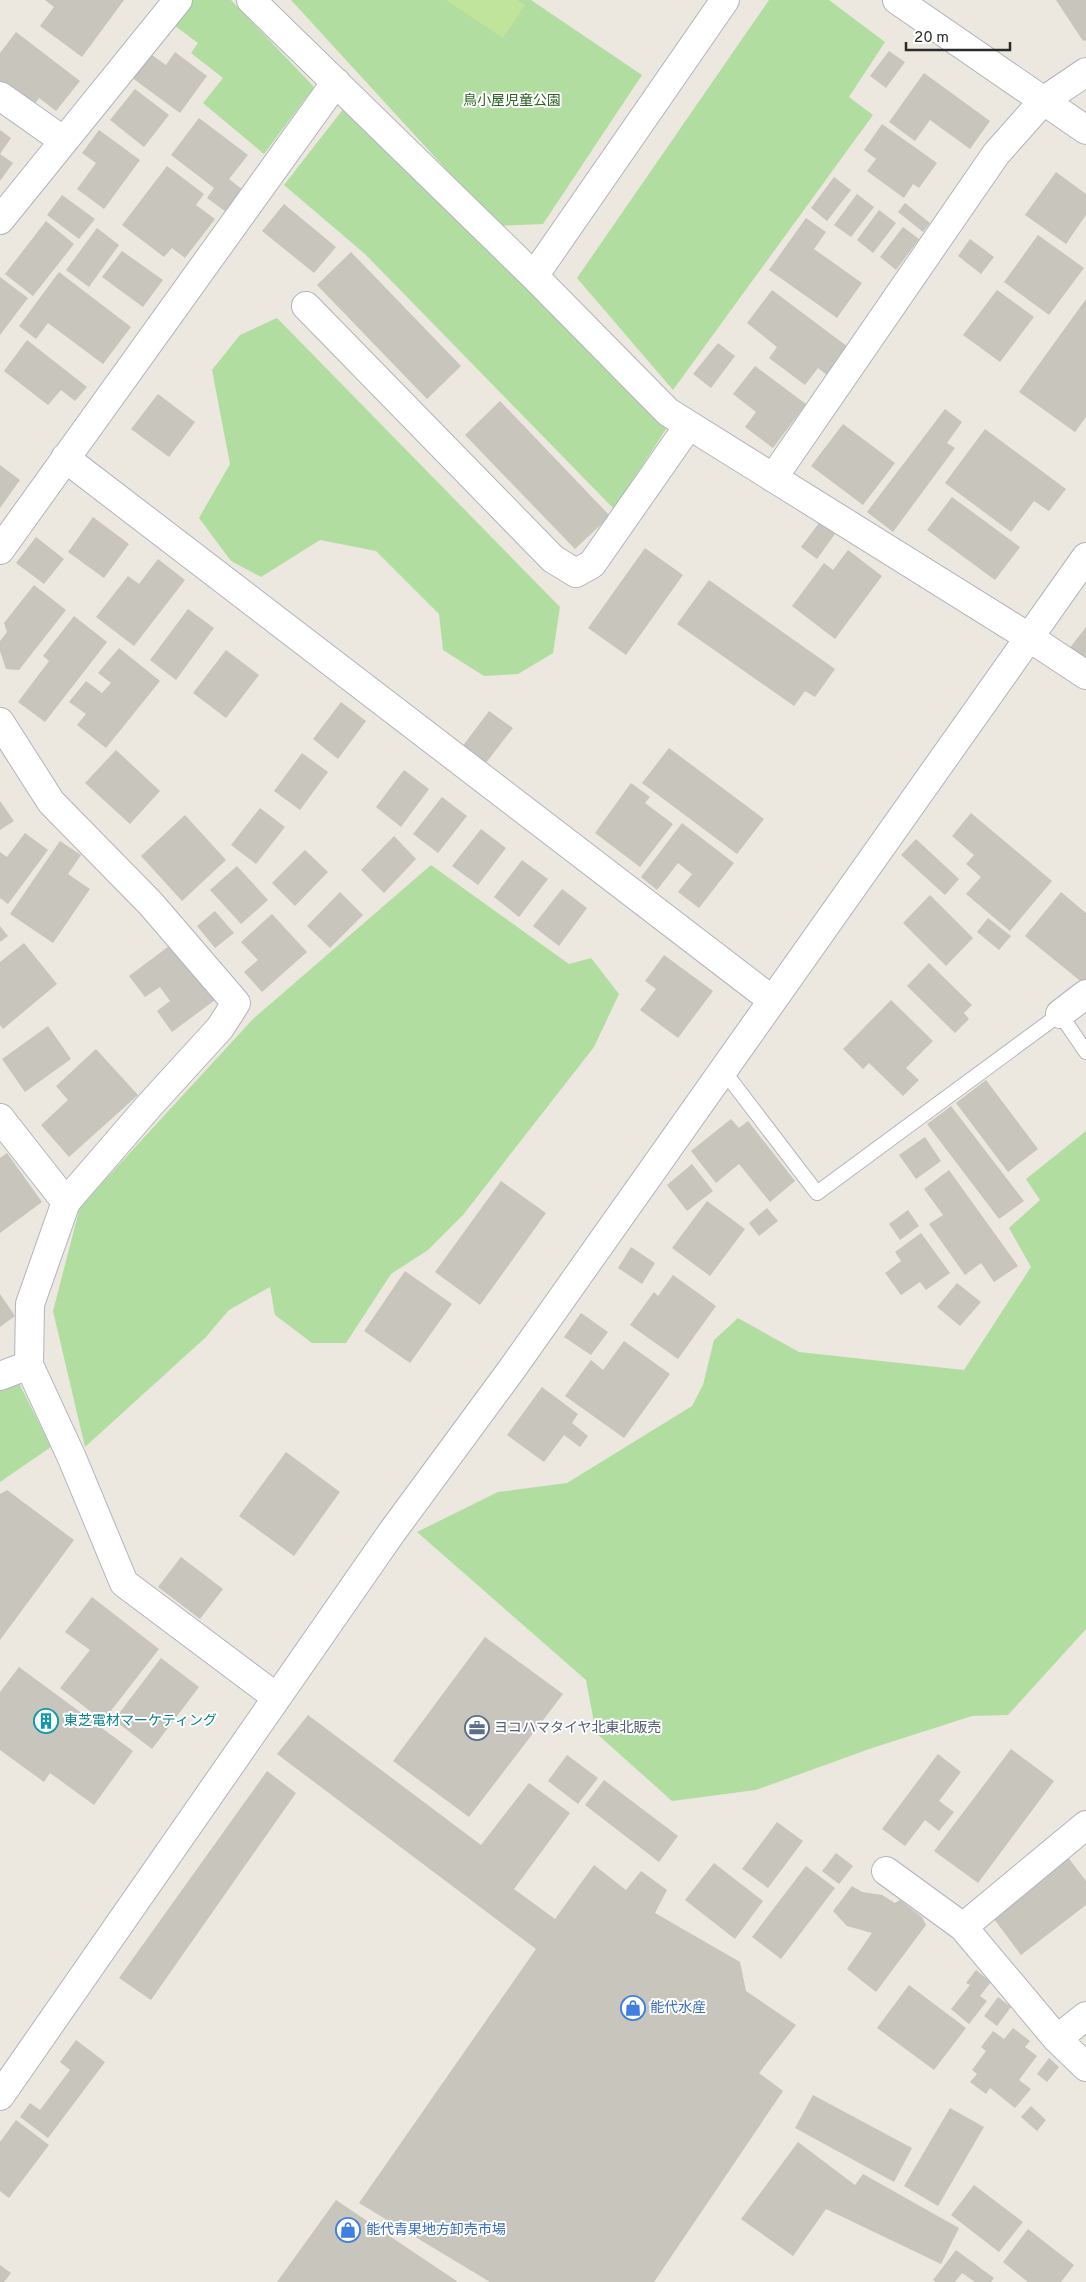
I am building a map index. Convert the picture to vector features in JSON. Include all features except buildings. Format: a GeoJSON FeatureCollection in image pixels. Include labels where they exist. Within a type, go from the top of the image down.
{"type":"FeatureCollection","features":[{"type":"Feature","properties":{"kind":"street"},"geometry":{"type":"LineString","coordinates":[[0,220],[178,0]]}},
{"type":"Feature","properties":{"kind":"street"},"geometry":{"type":"LineString","coordinates":[[251,0],[534,276],[668,412],[1086,675]]}},
{"type":"Feature","properties":{"kind":"street"},"geometry":{"type":"LineString","coordinates":[[534,276],[725,0]]}},
{"type":"Feature","properties":{"kind":"street"},"geometry":{"type":"LineString","coordinates":[[897,0],[1086,130]]}},
{"type":"Feature","properties":{"kind":"street"},"geometry":{"type":"LineString","coordinates":[[773,478],[996,154],[1043,101],[1086,72]]}},
{"type":"Feature","properties":{"kind":"street"},"geometry":{"type":"LineString","coordinates":[[0,550],[336,82]]}},
{"type":"Feature","properties":{"kind":"street"},"geometry":{"type":"LineString","coordinates":[[0,96],[64,141]]}},
{"type":"Feature","properties":{"kind":"street"},"geometry":{"type":"LineString","coordinates":[[306,306],[553,559],[576,573],[592,564],[689,425]]}},
{"type":"Feature","properties":{"kind":"street"},"geometry":{"type":"LineString","coordinates":[[65,458],[772,1000]]}},
{"type":"Feature","properties":{"kind":"street"},"geometry":{"type":"LineString","coordinates":[[0,2096],[392,1532],[518,1361],[1086,557]]}},
{"type":"Feature","properties":{"kind":"street"},"geometry":{"type":"LineString","coordinates":[[0,722],[51,802],[152,904],[236,1003],[220,1028],[148,1107],[66,1202],[30,1304],[29,1365],[72,1458],[124,1583],[276,1697]]}},
{"type":"Feature","properties":{"kind":"street"},"geometry":{"type":"LineString","coordinates":[[1060,1014],[1086,994]]}},
{"type":"Feature","properties":{"kind":"street"},"geometry":{"type":"LineString","coordinates":[[0,1118],[66,1202]]}},
{"type":"Feature","properties":{"kind":"street"},"geometry":{"type":"LineString","coordinates":[[0,1376],[29,1365]]}},
{"type":"Feature","properties":{"kind":"street"},"geometry":{"type":"LineString","coordinates":[[963,1927],[1086,1825]]}},
{"type":"Feature","properties":{"kind":"street"},"geometry":{"type":"LineString","coordinates":[[886,1871],[963,1927],[1057,2039],[1086,2067]]}},
{"type":"Feature","properties":{"kind":"street"},"geometry":{"type":"LineString","coordinates":[[1057,2039],[1086,2016]]}},
{"type":"Feature","properties":{"kind":"lane"},"geometry":{"type":"LineString","coordinates":[[724,1070],[817,1193],[1060,1014],[1086,1052]]}},
{"type":"Feature","properties":{"kind":"green space"},"geometry":{"type":"Polygon","coordinates":[[[189,0],[231,0],[314,87],[264,154],[203,103],[223,78],[191,53],[198,43],[171,23],[189,0]]]}},
{"type":"Feature","properties":{"kind":"green space","name":"鳥小屋児童公園"},"geometry":{"type":"Polygon","coordinates":[[[291,0],[531,0],[642,75],[543,224],[498,226],[291,0]]]}},
{"type":"Feature","properties":{"kind":"green space"},"geometry":{"type":"Polygon","coordinates":[[[446,0],[517,0],[525,5],[503,38],[446,0]]]}},
{"type":"Feature","properties":{"kind":"green space"},"geometry":{"type":"Polygon","coordinates":[[[769,0],[829,0],[885,42],[849,97],[873,115],[673,390],[577,278],[769,0]]]}},
{"type":"Feature","properties":{"kind":"green space"},"geometry":{"type":"Polygon","coordinates":[[[344,108],[653,414],[668,426],[614,509],[365,254],[284,185],[344,108]]]}},
{"type":"Feature","properties":{"kind":"green space"},"geometry":{"type":"Polygon","coordinates":[[[277,318],[560,607],[553,653],[518,674],[484,676],[443,650],[439,614],[376,551],[320,540],[261,577],[231,561],[199,518],[230,464],[212,370],[240,335],[277,318]]]}},
{"type":"Feature","properties":{"kind":"green space"},"geometry":{"type":"Polygon","coordinates":[[[431,865],[569,964],[591,958],[619,994],[594,1047],[463,1215],[428,1250],[391,1274],[346,1343],[312,1343],[275,1315],[270,1287],[229,1310],[205,1338],[85,1447],[53,1311],[80,1207],[253,1019],[431,865]]]}},
{"type":"Feature","properties":{"kind":"green space"},"geometry":{"type":"Polygon","coordinates":[[[1086,1131],[1086,1629],[1008,1715],[972,1716],[872,1748],[756,1790],[672,1801],[596,1733],[586,1680],[417,1532],[498,1492],[567,1483],[692,1406],[703,1385],[714,1340],[738,1318],[799,1352],[964,1370],[1031,1267],[1009,1228],[1040,1200],[1026,1179],[1086,1131]]]}},
{"type":"Feature","properties":{"kind":"green space"},"geometry":{"type":"Polygon","coordinates":[[[17,1379],[51,1447],[0,1482],[0,1388],[17,1379]]]}},
{"type":"Feature","properties":{"kind":"place","name":"東芝電材マーケティング"},"geometry":{"type":"Point","coordinates":[46,1721]}},
{"type":"Feature","properties":{"kind":"place","name":"ヨコハマタイヤ北東北販売"},"geometry":{"type":"Point","coordinates":[477,1728]}},
{"type":"Feature","properties":{"kind":"place","name":"能代水産"},"geometry":{"type":"Point","coordinates":[633,2008]}},
{"type":"Feature","properties":{"kind":"place","name":"能代青果地方卸売市場"},"geometry":{"type":"Point","coordinates":[348,2230]}}]}
